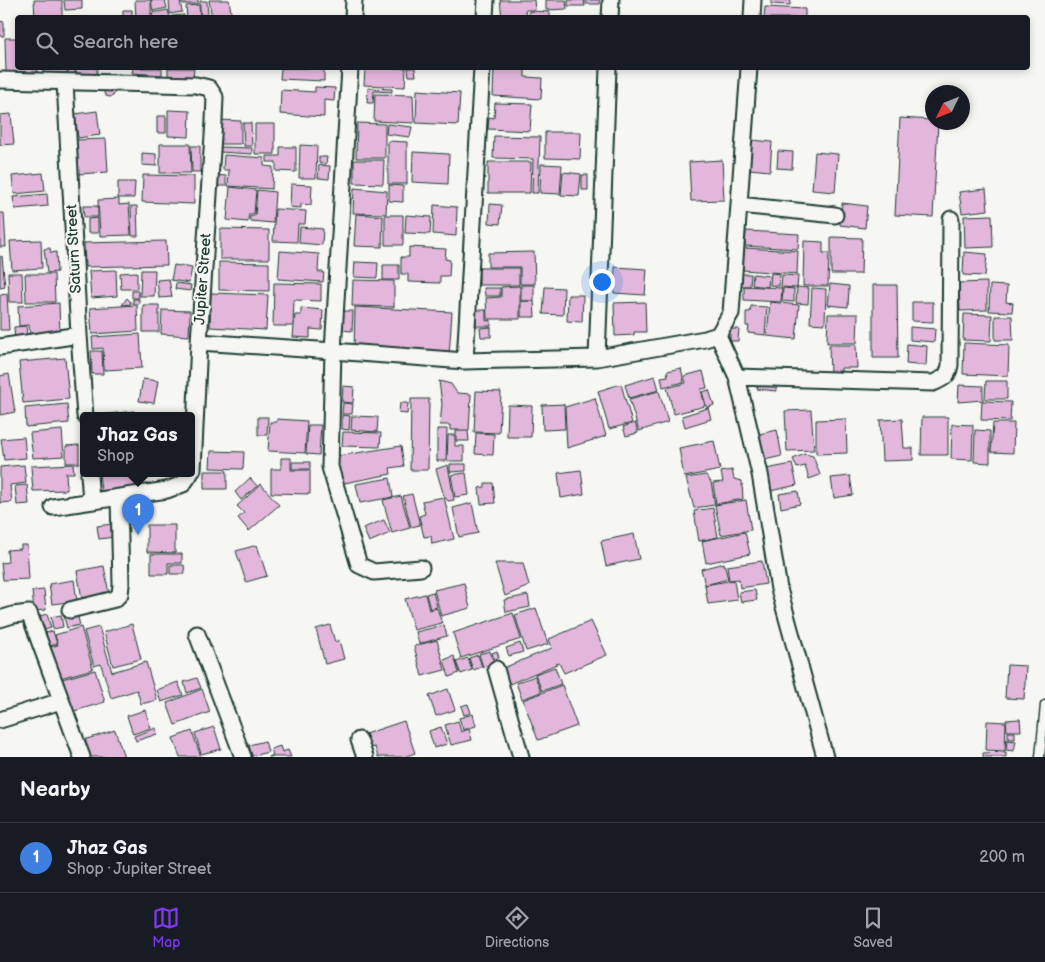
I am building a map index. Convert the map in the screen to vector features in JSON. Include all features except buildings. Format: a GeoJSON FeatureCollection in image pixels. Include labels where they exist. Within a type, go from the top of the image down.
{"type":"FeatureCollection","features":[{"type":"Feature","properties":{"kind":"street"},"geometry":{"type":"LineString","coordinates":[[353,15],[354,0]]}},
{"type":"Feature","properties":{"kind":"street"},"geometry":{"type":"LineString","coordinates":[[485,15],[486,0]]}},
{"type":"Feature","properties":{"kind":"street"},"geometry":{"type":"LineString","coordinates":[[610,0],[610,15]]}},
{"type":"Feature","properties":{"kind":"street"},"geometry":{"type":"LineString","coordinates":[[752,15],[753,0]]}},
{"type":"Feature","properties":{"kind":"street"},"geometry":{"type":"LineString","coordinates":[[350,70],[333,351],[330,467],[360,564],[374,572],[421,568]]}},
{"type":"Feature","properties":{"kind":"street"},"geometry":{"type":"LineString","coordinates":[[465,361],[482,70]]}},
{"type":"Feature","properties":{"kind":"street"},"geometry":{"type":"LineString","coordinates":[[597,358],[608,70]]}},
{"type":"Feature","properties":{"kind":"street"},"geometry":{"type":"LineString","coordinates":[[199,342],[465,361],[597,358],[705,339],[718,335],[731,313],[750,70]]}},
{"type":"Feature","properties":{"kind":"street"},"geometry":{"type":"LineString","coordinates":[[0,80],[65,82]]}},
{"type":"Feature","properties":{"kind":"street","name":"Jupiter Street"},"geometry":{"type":"LineString","coordinates":[[65,82],[196,85],[209,88],[215,97],[195,427]]}},
{"type":"Feature","properties":{"kind":"street","name":"Saturn Street"},"geometry":{"type":"LineString","coordinates":[[65,82],[78,336],[85,412]]}},
{"type":"Feature","properties":{"kind":"street"},"geometry":{"type":"LineString","coordinates":[[739,205],[835,215]]}},
{"type":"Feature","properties":{"kind":"street"},"geometry":{"type":"LineString","coordinates":[[737,376],[933,383],[943,379],[948,373],[950,365],[951,219]]}},
{"type":"Feature","properties":{"kind":"street"},"geometry":{"type":"LineString","coordinates":[[718,335],[737,376],[760,474],[779,589],[825,757]]}},
{"type":"Feature","properties":{"kind":"street"},"geometry":{"type":"LineString","coordinates":[[0,347],[78,336]]}},
{"type":"Feature","properties":{"kind":"street"},"geometry":{"type":"LineString","coordinates":[[89,477],[91,501]]}},
{"type":"Feature","properties":{"kind":"street","name":"Jupiter Street"},"geometry":{"type":"LineString","coordinates":[[53,507],[167,490],[183,484],[188,477]]}},
{"type":"Feature","properties":{"kind":"street"},"geometry":{"type":"LineString","coordinates":[[70,610],[115,600],[120,594],[119,497]]}},
{"type":"Feature","properties":{"kind":"street"},"geometry":{"type":"LineString","coordinates":[[0,619],[29,613],[82,757]]}},
{"type":"Feature","properties":{"kind":"street"},"geometry":{"type":"LineString","coordinates":[[197,634],[243,757]]}},
{"type":"Feature","properties":{"kind":"street"},"geometry":{"type":"LineString","coordinates":[[496,669],[521,757]]}},
{"type":"Feature","properties":{"kind":"street"},"geometry":{"type":"LineString","coordinates":[[0,720],[61,701]]}},
{"type":"Feature","properties":{"kind":"street"},"geometry":{"type":"LineString","coordinates":[[359,740],[365,757]]}},
{"type":"Feature","properties":{"kind":"lane"},"geometry":{"type":"LineString","coordinates":[[1040,757],[1045,705]]}},
{"type":"Feature","properties":{"kind":"place","name":"Jhaz Gas"},"geometry":{"type":"Point","coordinates":[138,535]}}]}
